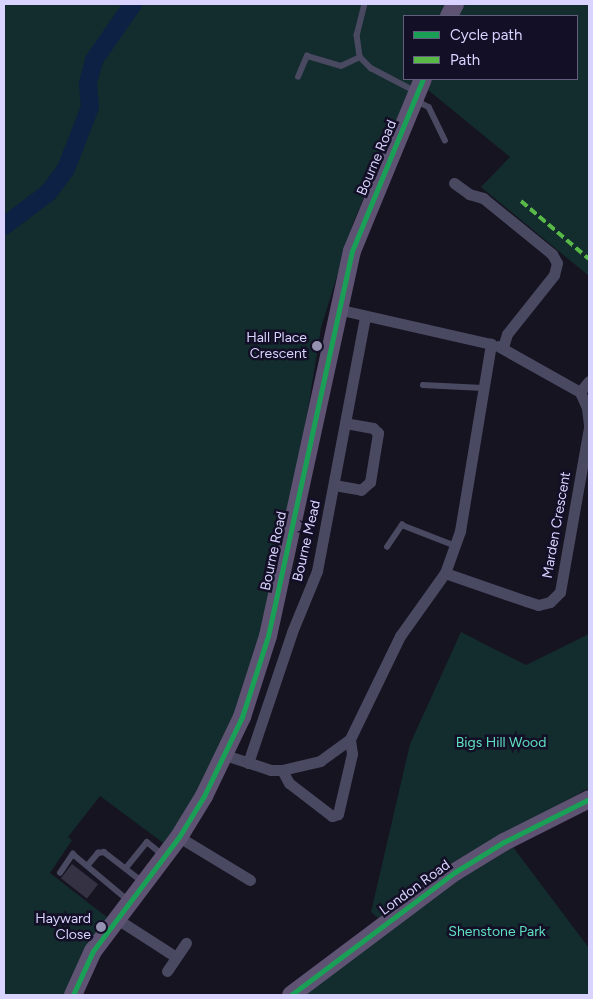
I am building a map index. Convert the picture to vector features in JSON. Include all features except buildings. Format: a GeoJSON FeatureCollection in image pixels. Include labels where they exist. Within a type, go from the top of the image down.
{"type":"FeatureCollection","features":[{"type":"Feature","properties":{"kind":"main road","name":"Bourne Road"},"geometry":{"type":"LineString","coordinates":[[73,995],[93,951],[179,837],[225,755],[242,717],[268,636],[338,309],[362,225],[418,90]]}},
{"type":"Feature","properties":{"kind":"main road","name":"London Road"},"geometry":{"type":"LineString","coordinates":[[291,995],[427,884],[589,799]]}},
{"type":"Feature","properties":{"kind":"street"},"geometry":{"type":"LineString","coordinates":[[454,183],[469,194],[483,198],[552,254],[557,263],[554,275],[507,334],[503,347]]}},
{"type":"Feature","properties":{"kind":"street"},"geometry":{"type":"LineString","coordinates":[[338,309],[503,347],[580,392],[589,381]]}},
{"type":"Feature","properties":{"kind":"street","name":"Bourne Mead"},"geometry":{"type":"LineString","coordinates":[[248,763],[292,632],[314,580],[346,423],[365,316]]}},
{"type":"Feature","properties":{"kind":"street"},"geometry":{"type":"LineString","coordinates":[[225,755],[248,763],[282,770],[320,761],[350,739],[400,636],[445,573],[456,546],[491,344]]}},
{"type":"Feature","properties":{"kind":"street","name":"Marden Crescent"},"geometry":{"type":"LineString","coordinates":[[445,573],[532,603],[550,602],[560,592],[589,426],[587,408],[580,392]]}},
{"type":"Feature","properties":{"kind":"street"},"geometry":{"type":"LineString","coordinates":[[334,485],[364,490],[371,473],[378,433],[373,428],[346,423]]}},
{"type":"Feature","properties":{"kind":"street"},"geometry":{"type":"LineString","coordinates":[[282,770],[289,783],[332,816],[338,814],[352,754],[350,739]]}},
{"type":"Feature","properties":{"kind":"street"},"geometry":{"type":"LineString","coordinates":[[179,837],[250,880]]}},
{"type":"Feature","properties":{"kind":"street"},"geometry":{"type":"LineString","coordinates":[[117,919],[176,957]]}},
{"type":"Feature","properties":{"kind":"street"},"geometry":{"type":"LineString","coordinates":[[167,972],[186,943]]}},
{"type":"Feature","properties":{"kind":"lane"},"geometry":{"type":"LineString","coordinates":[[365,4],[357,35],[360,57],[371,68],[418,90],[429,106],[446,140]]}},
{"type":"Feature","properties":{"kind":"lane"},"geometry":{"type":"LineString","coordinates":[[298,77],[306,56],[341,66],[360,57]]}},
{"type":"Feature","properties":{"kind":"lane"},"geometry":{"type":"LineString","coordinates":[[423,385],[452,384],[484,388]]}},
{"type":"Feature","properties":{"kind":"lane"},"geometry":{"type":"LineString","coordinates":[[387,547],[402,525],[456,546]]}},
{"type":"Feature","properties":{"kind":"lane"},"geometry":{"type":"LineString","coordinates":[[126,868],[147,842],[165,857]]}},
{"type":"Feature","properties":{"kind":"lane"},"geometry":{"type":"LineString","coordinates":[[88,865],[101,852],[145,883]]}},
{"type":"Feature","properties":{"kind":"lane"},"geometry":{"type":"LineString","coordinates":[[60,873],[73,854],[130,902]]}},
{"type":"Feature","properties":{"kind":"green space"},"geometry":{"type":"Polygon","coordinates":[[[4,4],[448,4],[443,15],[403,15],[403,80],[415,80],[353,223],[321,328],[300,458],[257,650],[241,701],[206,779],[166,845],[100,796],[68,837],[72,840],[50,873],[108,918],[66,995],[4,995],[4,4]]]}},
{"type":"Feature","properties":{"kind":"green space"},"geometry":{"type":"Polygon","coordinates":[[[465,4],[589,4],[589,276],[481,187],[510,157],[428,90],[433,80],[578,80],[578,15],[460,15],[465,4]]]}},
{"type":"Feature","properties":{"kind":"green space","name":"Bigs Hill Wood"},"geometry":{"type":"Polygon","coordinates":[[[461,632],[526,665],[589,634],[589,788],[449,865],[378,918],[371,912],[410,744],[461,632]]]}},
{"type":"Feature","properties":{"kind":"green space","name":"Shenstone Park"},"geometry":{"type":"Polygon","coordinates":[[[513,847],[589,948],[589,995],[303,995],[443,890],[513,847]]]}},
{"type":"Feature","properties":{"kind":"waterway"},"geometry":{"type":"LineString","coordinates":[[4,226],[48,193],[66,169],[90,107],[88,83],[94,60],[133,4]]}},
{"type":"Feature","properties":{"kind":"marked path"},"geometry":{"type":"LineString","coordinates":[[521,201],[589,259]]}},
{"type":"Feature","properties":{"kind":"cycle path"},"geometry":{"type":"LineString","coordinates":[[73,995],[93,951],[179,837],[204,796],[242,717],[268,636],[352,251],[423,80]]}},
{"type":"Feature","properties":{"kind":"cycle path"},"geometry":{"type":"LineString","coordinates":[[291,995],[455,872],[504,842],[589,799]]}},
{"type":"Feature","properties":{"kind":"place","name":"Hall Place Crescent"},"geometry":{"type":"Point","coordinates":[317,346]}},
{"type":"Feature","properties":{"kind":"place","name":"Hayward Close"},"geometry":{"type":"Point","coordinates":[101,927]}}]}
